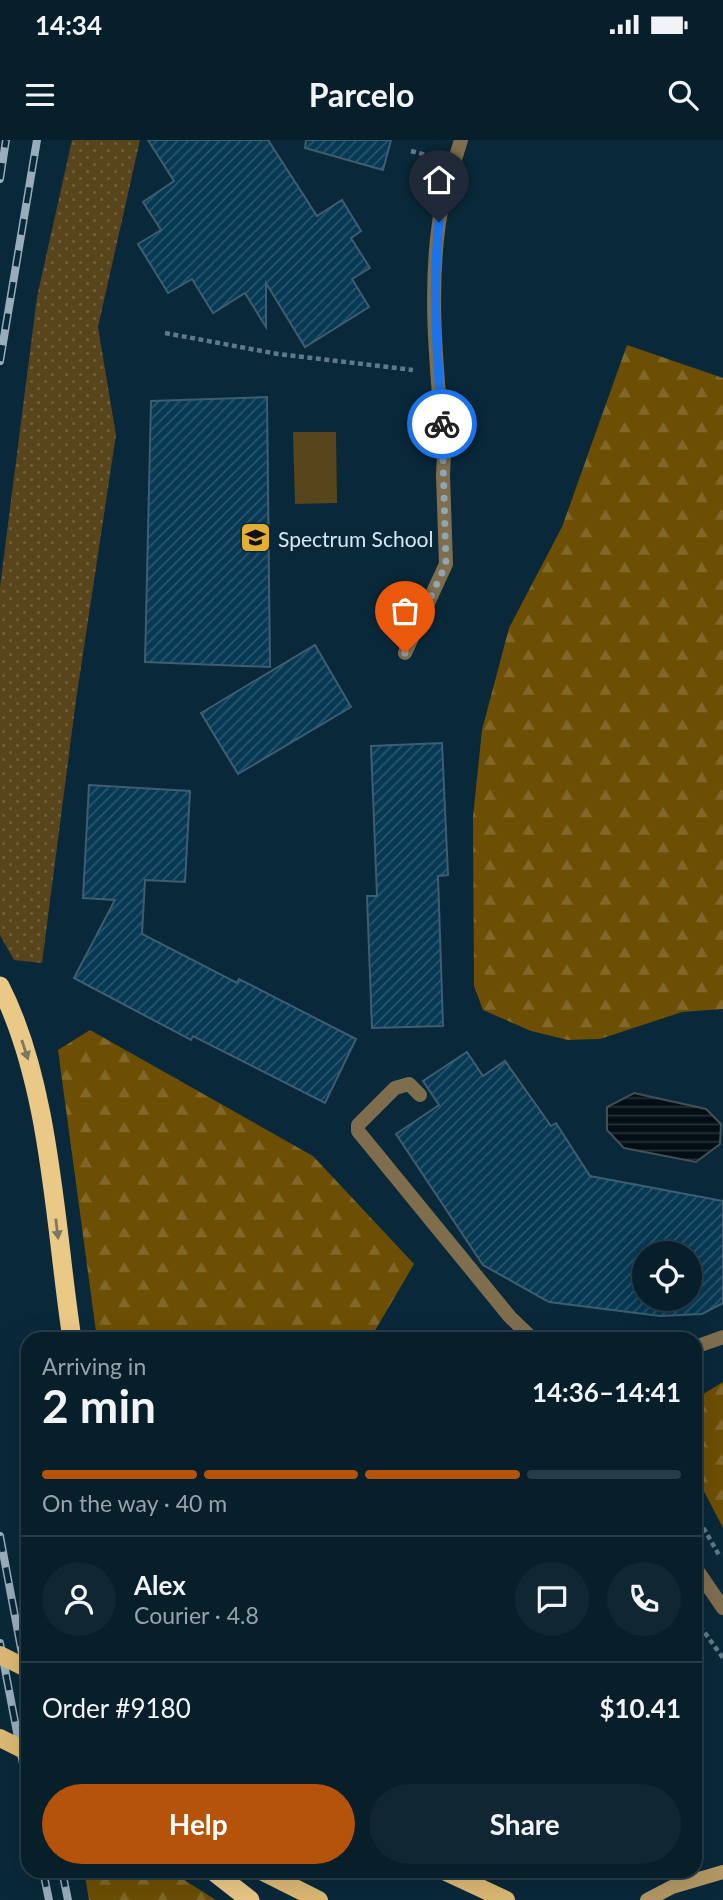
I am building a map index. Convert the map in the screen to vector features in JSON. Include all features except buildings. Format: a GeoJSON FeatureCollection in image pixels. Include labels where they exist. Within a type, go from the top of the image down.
{"type":"FeatureCollection","features":[{"type":"Feature","properties":{"kind":"highway"},"geometry":{"type":"LineString","coordinates":[[0,986],[12,1009],[30,1067],[49,1162],[71,1332]]}},
{"type":"Feature","properties":{"kind":"highway"},"geometry":{"type":"LineString","coordinates":[[223,1878],[250,1900]]}},
{"type":"Feature","properties":{"kind":"main road"},"geometry":{"type":"LineString","coordinates":[[0,1655],[21,1666]]}},
{"type":"Feature","properties":{"kind":"main road"},"geometry":{"type":"LineString","coordinates":[[0,1738],[21,1748]]}},
{"type":"Feature","properties":{"kind":"main road"},"geometry":{"type":"LineString","coordinates":[[702,1878],[723,1872]]}},
{"type":"Feature","properties":{"kind":"main road"},"geometry":{"type":"LineString","coordinates":[[275,1878],[319,1900]]}},
{"type":"Feature","properties":{"kind":"main road"},"geometry":{"type":"LineString","coordinates":[[459,1878],[506,1900]]}},
{"type":"Feature","properties":{"kind":"main road"},"geometry":{"type":"LineString","coordinates":[[647,1900],[672,1886],[701,1878]]}},
{"type":"Feature","properties":{"kind":"street"},"geometry":{"type":"LineString","coordinates":[[405,653],[446,564],[444,455],[435,333],[437,246],[444,199],[461,140]]}},
{"type":"Feature","properties":{"kind":"street"},"geometry":{"type":"LineString","coordinates":[[421,1095],[409,1084],[396,1088],[358,1125],[358,1131],[510,1317],[526,1332]]}},
{"type":"Feature","properties":{"kind":"street"},"geometry":{"type":"LineString","coordinates":[[702,1344],[723,1337]]}},
{"type":"Feature","properties":{"kind":"street"},"geometry":{"type":"LineString","coordinates":[[702,1577],[723,1608]]}},
{"type":"Feature","properties":{"kind":"path"},"geometry":{"type":"LineString","coordinates":[[411,151],[430,156],[432,148]]}},
{"type":"Feature","properties":{"kind":"path"},"geometry":{"type":"LineString","coordinates":[[164,333],[348,364],[406,371],[438,369]]}},
{"type":"Feature","properties":{"kind":"path"},"geometry":{"type":"LineString","coordinates":[[702,1525],[723,1562]]}},
{"type":"Feature","properties":{"kind":"path"},"geometry":{"type":"LineString","coordinates":[[702,1629],[723,1658]]}},
{"type":"Feature","properties":{"kind":"shaded area"},"geometry":{"type":"Polygon","coordinates":[[[72,140],[140,140],[98,327],[116,435],[76,700],[42,963],[14,960],[0,935],[0,587],[37,297],[72,140]]]}},
{"type":"Feature","properties":{"kind":"shaded area"},"geometry":{"type":"Polygon","coordinates":[[[293,432],[336,432],[337,503],[295,504],[293,432]]]}},
{"type":"Feature","properties":{"kind":"shaded area"},"geometry":{"type":"Polygon","coordinates":[[[634,1093],[706,1109],[721,1124],[720,1144],[696,1162],[624,1148],[607,1130],[607,1107],[634,1093]]]}},
{"type":"Feature","properties":{"kind":"green space"},"geometry":{"type":"Polygon","coordinates":[[[627,345],[723,378],[723,1009],[682,1012],[600,1039],[568,1040],[531,1031],[483,1010],[474,986],[473,817],[482,730],[509,628],[562,527],[627,345]]]}},
{"type":"Feature","properties":{"kind":"green space"},"geometry":{"type":"Polygon","coordinates":[[[90,1030],[313,1156],[414,1264],[374,1332],[96,1332],[58,1050],[90,1030]]]}},
{"type":"Feature","properties":{"kind":"green space"},"geometry":{"type":"Polygon","coordinates":[[[723,1382],[723,1528],[702,1488],[702,1395],[723,1382]]]}},
{"type":"Feature","properties":{"kind":"green space"},"geometry":{"type":"Polygon","coordinates":[[[85,1878],[181,1878],[216,1900],[89,1900],[85,1878]]]}},
{"type":"Feature","properties":{"kind":"railway"},"geometry":{"type":"LineString","coordinates":[[0,179],[6,140]]}},
{"type":"Feature","properties":{"kind":"railway"},"geometry":{"type":"LineString","coordinates":[[0,361],[37,140]]}},
{"type":"Feature","properties":{"kind":"railway"},"geometry":{"type":"LineString","coordinates":[[0,1536],[21,1648]]}},
{"type":"Feature","properties":{"kind":"railway"},"geometry":{"type":"LineString","coordinates":[[0,1643],[21,1753]]}},
{"type":"Feature","properties":{"kind":"railway"},"geometry":{"type":"LineString","coordinates":[[44,1878],[49,1900]]}},
{"type":"Feature","properties":{"kind":"railway"},"geometry":{"type":"LineString","coordinates":[[63,1878],[68,1900]]}},
{"type":"Feature","properties":{"kind":"way so far"},"geometry":{"type":"LineString","coordinates":[[405,653],[446,564],[442,424]]}},
{"type":"Feature","properties":{"kind":"place","name":"Spectrum School"},"geometry":{"type":"Point","coordinates":[255,538]}},
{"type":"Feature","properties":{"kind":"route"},"geometry":{"type":"LineString","coordinates":[[439,222],[435,333],[442,424]]}}]}
